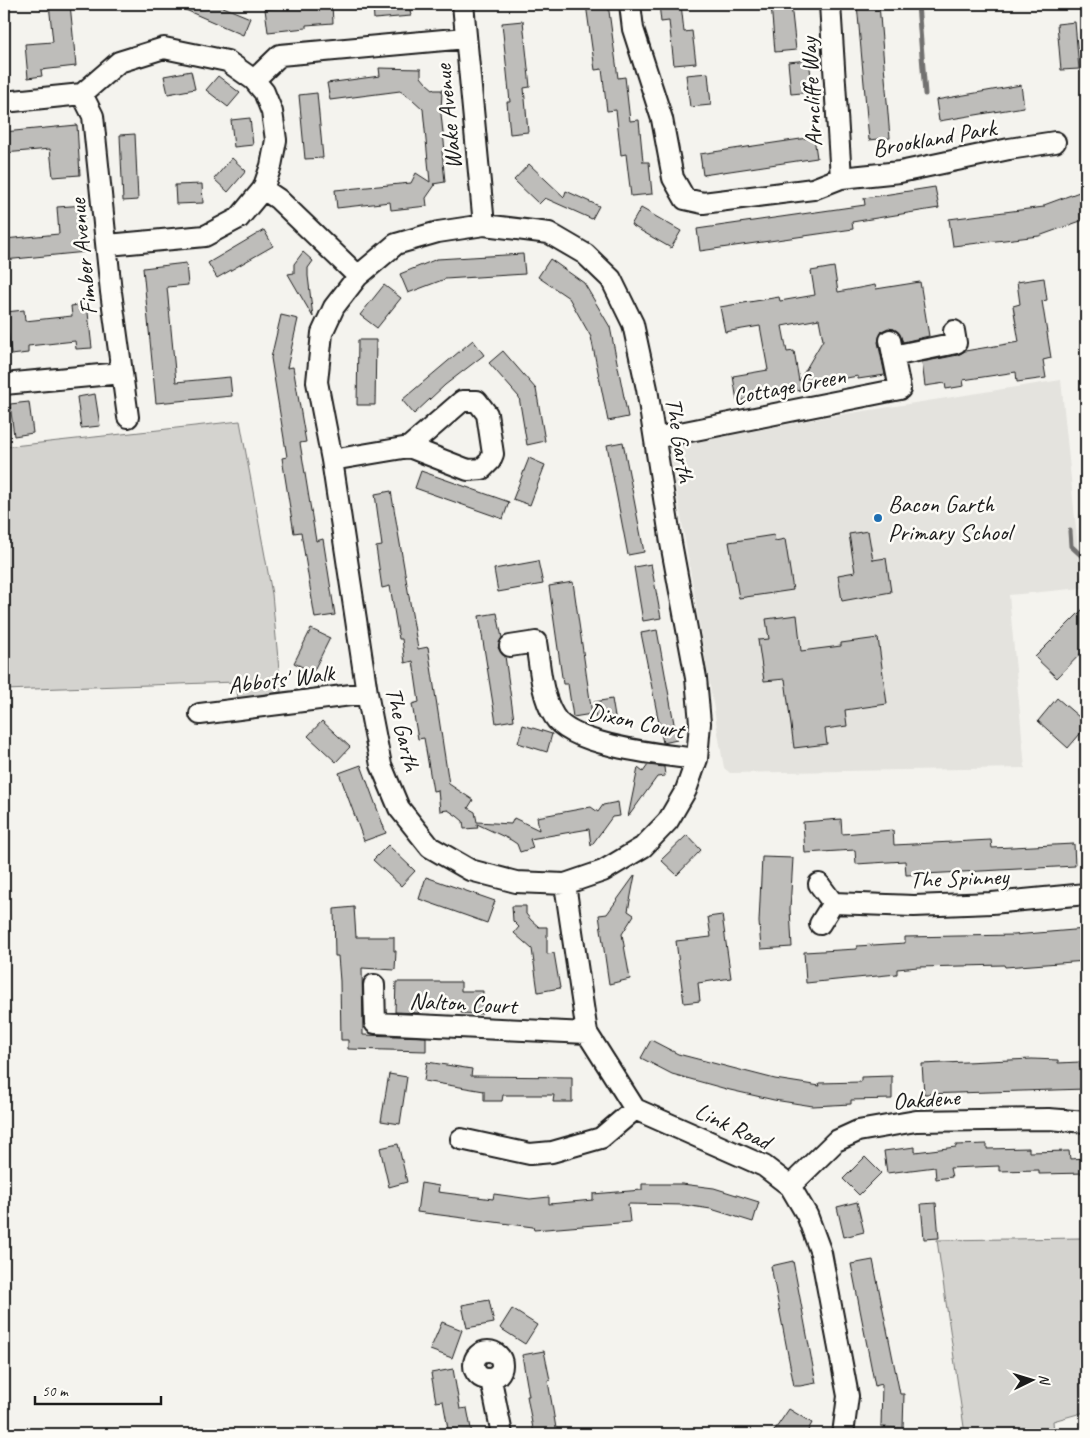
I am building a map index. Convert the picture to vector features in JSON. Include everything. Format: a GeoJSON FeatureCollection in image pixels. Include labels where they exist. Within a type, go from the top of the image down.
{"type":"FeatureCollection","features":[{"type":"Feature","properties":{"kind":"street","name":"Wake Avenue"},"geometry":{"type":"LineString","coordinates":[[463,4],[484,225]]}},
{"type":"Feature","properties":{"kind":"street","name":"Brookland Park"},"geometry":{"type":"LineString","coordinates":[[630,4],[633,29],[662,119],[673,178],[685,200],[703,203],[813,189],[841,178],[900,172],[1043,149]]}},
{"type":"Feature","properties":{"kind":"street","name":"Arncliffe Way"},"geometry":{"type":"LineString","coordinates":[[830,4],[841,178]]}},
{"type":"Feature","properties":{"kind":"street"},"geometry":{"type":"LineString","coordinates":[[254,80],[280,55],[466,38]]}},
{"type":"Feature","properties":{"kind":"street"},"geometry":{"type":"LineString","coordinates":[[4,102],[82,94],[119,62],[164,48],[227,61],[254,80],[264,92],[272,112],[276,140],[263,189],[238,218],[205,236],[108,245]]}},
{"type":"Feature","properties":{"kind":"street","name":"Fimber Avenue"},"geometry":{"type":"LineString","coordinates":[[82,94],[93,116],[108,245],[111,292],[128,417]]}},
{"type":"Feature","properties":{"kind":"street"},"geometry":{"type":"LineString","coordinates":[[263,189],[278,200],[358,276]]}},
{"type":"Feature","properties":{"kind":"street","name":"The Garth"},"geometry":{"type":"LineString","coordinates":[[484,225],[549,233],[585,254],[611,278],[632,324],[655,438],[671,543],[696,678],[700,723],[697,759],[686,790],[668,821],[643,847],[603,871],[565,884],[516,882],[470,870],[430,847],[399,808],[381,765],[367,693],[332,460],[317,382],[322,333],[334,307],[358,276],[396,244],[438,232],[484,225]]}},
{"type":"Feature","properties":{"kind":"street","name":"Cottage Green"},"geometry":{"type":"LineString","coordinates":[[655,438],[900,389],[892,348],[956,343],[954,331]]}},
{"type":"Feature","properties":{"kind":"street"},"geometry":{"type":"LineString","coordinates":[[4,384],[122,373]]}},
{"type":"Feature","properties":{"kind":"street"},"geometry":{"type":"LineString","coordinates":[[332,460],[409,447]]}},
{"type":"Feature","properties":{"kind":"street","name":"Dixon Court"},"geometry":{"type":"LineString","coordinates":[[510,646],[536,642],[546,700],[555,718],[567,730],[587,740],[697,759]]}},
{"type":"Feature","properties":{"kind":"street","name":"Abbots' Walk"},"geometry":{"type":"LineString","coordinates":[[200,714],[367,693]]}},
{"type":"Feature","properties":{"kind":"street"},"geometry":{"type":"LineString","coordinates":[[456,1137],[530,1154],[552,1152],[601,1138],[635,1109],[587,1033],[565,884]]}},
{"type":"Feature","properties":{"kind":"street"},"geometry":{"type":"LineString","coordinates":[[819,884],[833,903],[820,924]]}},
{"type":"Feature","properties":{"kind":"street","name":"The Spinney"},"geometry":{"type":"LineString","coordinates":[[833,903],[914,906],[992,903],[1086,894]]}},
{"type":"Feature","properties":{"kind":"street","name":"Nalton Court"},"geometry":{"type":"LineString","coordinates":[[374,985],[375,1023],[587,1033]]}},
{"type":"Feature","properties":{"kind":"street","name":"Link Road"},"geometry":{"type":"LineString","coordinates":[[635,1109],[764,1166],[790,1186],[807,1215],[821,1253],[848,1396],[843,1434]]}},
{"type":"Feature","properties":{"kind":"street","name":"Oakdene"},"geometry":{"type":"LineString","coordinates":[[790,1186],[836,1141],[858,1131],[916,1122],[1049,1119],[1086,1122]]}},
{"type":"Feature","properties":{"kind":"street"},"geometry":{"type":"LineString","coordinates":[[491,1380],[502,1434]]}},
{"type":"Feature","properties":{"kind":"shaded area","name":"Bacon Garth Primary School"},"geometry":{"type":"Polygon","coordinates":[[[1061,380],[1082,588],[1009,595],[1025,768],[730,773],[724,768],[669,447],[826,417],[1061,380]]]}},
{"type":"Feature","properties":{"kind":"shaded area"},"geometry":{"type":"Polygon","coordinates":[[[240,421],[272,594],[281,692],[238,699],[236,682],[4,690],[4,447],[240,421]]]}},
{"type":"Feature","properties":{"kind":"shaded area"},"geometry":{"type":"Polygon","coordinates":[[[1082,1238],[1085,1412],[1053,1421],[1054,1434],[965,1434],[937,1240],[1082,1238]]]}},
{"type":"Feature","properties":{"kind":"building"},"geometry":{"type":"Polygon","coordinates":[[[49,4],[70,4],[76,66],[41,70],[42,76],[28,78],[25,44],[53,42],[49,4]]]}},
{"type":"Feature","properties":{"kind":"building"},"geometry":{"type":"Polygon","coordinates":[[[172,4],[216,4],[250,18],[243,35],[172,4]]]}},
{"type":"Feature","properties":{"kind":"building"},"geometry":{"type":"Polygon","coordinates":[[[332,4],[333,23],[306,25],[306,28],[268,32],[265,9],[332,4]]]}},
{"type":"Feature","properties":{"kind":"building"},"geometry":{"type":"Polygon","coordinates":[[[373,4],[409,4],[411,16],[374,19],[373,4]]]}},
{"type":"Feature","properties":{"kind":"building"},"geometry":{"type":"Polygon","coordinates":[[[586,4],[608,4],[618,78],[625,77],[630,121],[639,120],[643,162],[649,162],[652,194],[631,196],[626,154],[621,155],[616,110],[607,111],[602,69],[595,70],[586,4]]]}},
{"type":"Feature","properties":{"kind":"building"},"geometry":{"type":"Polygon","coordinates":[[[659,4],[681,4],[684,32],[692,31],[696,63],[674,65],[669,21],[661,22],[659,4]]]}},
{"type":"Feature","properties":{"kind":"building"},"geometry":{"type":"Polygon","coordinates":[[[771,4],[791,4],[796,50],[775,52],[771,4]]]}},
{"type":"Feature","properties":{"kind":"building"},"geometry":{"type":"Polygon","coordinates":[[[857,4],[879,4],[890,138],[869,140],[857,4]]]}},
{"type":"Feature","properties":{"kind":"building"},"geometry":{"type":"Polygon","coordinates":[[[523,21],[530,87],[524,88],[528,132],[510,134],[507,102],[510,102],[502,23],[523,21]]]}},
{"type":"Feature","properties":{"kind":"building"},"geometry":{"type":"Polygon","coordinates":[[[1075,22],[1079,69],[1061,70],[1057,24],[1075,22]]]}},
{"type":"Feature","properties":{"kind":"building"},"geometry":{"type":"Polygon","coordinates":[[[809,60],[813,92],[791,94],[788,62],[809,60]]]}},
{"type":"Feature","properties":{"kind":"building"},"geometry":{"type":"Polygon","coordinates":[[[379,68],[421,69],[421,77],[426,83],[434,90],[442,90],[441,114],[445,151],[442,151],[445,182],[433,184],[435,185],[426,198],[427,206],[391,210],[390,202],[337,208],[335,190],[411,183],[416,173],[430,182],[423,109],[412,99],[400,91],[330,100],[327,83],[380,76],[379,68]]]}},
{"type":"Feature","properties":{"kind":"building"},"geometry":{"type":"Polygon","coordinates":[[[191,71],[195,89],[168,94],[164,76],[191,71]]]}},
{"type":"Feature","properties":{"kind":"building"},"geometry":{"type":"Polygon","coordinates":[[[708,73],[711,105],[690,107],[686,75],[708,73]]]}},
{"type":"Feature","properties":{"kind":"building"},"geometry":{"type":"Polygon","coordinates":[[[218,76],[240,93],[228,107],[206,90],[218,76]]]}},
{"type":"Feature","properties":{"kind":"building"},"geometry":{"type":"Polygon","coordinates":[[[1021,85],[1024,107],[939,121],[936,100],[1021,85]]]}},
{"type":"Feature","properties":{"kind":"building"},"geometry":{"type":"Polygon","coordinates":[[[317,93],[323,158],[305,159],[299,95],[317,93]]]}},
{"type":"Feature","properties":{"kind":"building"},"geometry":{"type":"Polygon","coordinates":[[[250,118],[253,145],[234,147],[231,120],[250,118]]]}},
{"type":"Feature","properties":{"kind":"building"},"geometry":{"type":"Polygon","coordinates":[[[77,125],[80,175],[53,177],[50,149],[4,153],[4,132],[77,125]]]}},
{"type":"Feature","properties":{"kind":"building"},"geometry":{"type":"Polygon","coordinates":[[[135,134],[138,200],[123,201],[120,135],[135,134]]]}},
{"type":"Feature","properties":{"kind":"building"},"geometry":{"type":"Polygon","coordinates":[[[814,137],[817,158],[703,175],[700,154],[814,137]]]}},
{"type":"Feature","properties":{"kind":"building"},"geometry":{"type":"Polygon","coordinates":[[[232,158],[246,171],[228,192],[214,179],[232,158]]]}},
{"type":"Feature","properties":{"kind":"building"},"geometry":{"type":"Polygon","coordinates":[[[529,164],[564,197],[566,191],[599,206],[592,219],[545,198],[539,204],[514,180],[529,164]]]}},
{"type":"Feature","properties":{"kind":"building"},"geometry":{"type":"Polygon","coordinates":[[[202,184],[203,203],[176,204],[175,185],[202,184]]]}},
{"type":"Feature","properties":{"kind":"building"},"geometry":{"type":"Polygon","coordinates":[[[935,187],[939,208],[852,222],[853,229],[700,251],[697,229],[865,205],[864,198],[935,187]]]}},
{"type":"Feature","properties":{"kind":"building"},"geometry":{"type":"Polygon","coordinates":[[[1082,191],[1086,203],[1086,219],[1039,236],[953,246],[949,219],[1044,207],[1044,205],[1082,191]]]}},
{"type":"Feature","properties":{"kind":"building"},"geometry":{"type":"Polygon","coordinates":[[[84,205],[85,219],[82,219],[86,252],[4,260],[4,239],[59,234],[57,207],[84,205]]]}},
{"type":"Feature","properties":{"kind":"building"},"geometry":{"type":"Polygon","coordinates":[[[641,208],[681,231],[671,248],[631,225],[641,208]]]}},
{"type":"Feature","properties":{"kind":"building"},"geometry":{"type":"Polygon","coordinates":[[[264,230],[273,246],[217,278],[208,263],[264,230]]]}},
{"type":"Feature","properties":{"kind":"building"},"geometry":{"type":"Polygon","coordinates":[[[303,252],[313,261],[308,268],[308,276],[313,317],[288,274],[294,273],[294,264],[303,252]]]}},
{"type":"Feature","properties":{"kind":"building"},"geometry":{"type":"Polygon","coordinates":[[[523,254],[525,274],[445,279],[408,293],[400,274],[437,259],[523,254]]]}},
{"type":"Feature","properties":{"kind":"building"},"geometry":{"type":"Polygon","coordinates":[[[550,259],[584,283],[610,327],[628,417],[608,421],[591,337],[569,298],[538,277],[550,259]]]}},
{"type":"Feature","properties":{"kind":"building"},"geometry":{"type":"Polygon","coordinates":[[[186,263],[188,285],[167,287],[176,382],[230,377],[232,396],[156,403],[143,268],[186,263]]]}},
{"type":"Feature","properties":{"kind":"building"},"geometry":{"type":"Polygon","coordinates":[[[834,267],[838,292],[875,285],[876,289],[920,282],[929,336],[903,342],[899,333],[894,329],[888,328],[882,331],[878,342],[885,375],[858,379],[858,376],[800,386],[800,390],[737,401],[733,376],[768,370],[760,326],[725,332],[720,307],[779,297],[780,301],[815,295],[811,271],[834,267]],[[819,319],[782,326],[787,352],[794,351],[799,381],[823,340],[819,319]]]}},
{"type":"Feature","properties":{"kind":"building"},"geometry":{"type":"Polygon","coordinates":[[[1044,278],[1047,300],[1042,301],[1051,358],[1043,360],[1046,378],[1017,382],[1016,372],[963,380],[964,386],[946,389],[945,383],[925,386],[922,362],[958,355],[965,351],[1019,342],[1013,306],[1020,304],[1017,282],[1044,278]]]}},
{"type":"Feature","properties":{"kind":"building"},"geometry":{"type":"Polygon","coordinates":[[[384,285],[401,298],[377,328],[360,315],[384,285]]]}},
{"type":"Feature","properties":{"kind":"building"},"geometry":{"type":"Polygon","coordinates":[[[87,304],[92,348],[76,349],[75,341],[28,346],[28,353],[11,355],[6,312],[24,310],[25,321],[72,316],[71,306],[87,304]]]}},
{"type":"Feature","properties":{"kind":"building"},"geometry":{"type":"Polygon","coordinates":[[[281,315],[298,319],[287,368],[293,367],[306,442],[300,443],[316,541],[323,539],[335,615],[315,618],[301,532],[294,533],[282,458],[287,457],[271,358],[281,315]]]}},
{"type":"Feature","properties":{"kind":"building"},"geometry":{"type":"Polygon","coordinates":[[[358,340],[376,340],[375,405],[357,405],[358,340]]]}},
{"type":"Feature","properties":{"kind":"building"},"geometry":{"type":"Polygon","coordinates":[[[473,340],[484,355],[445,385],[414,414],[402,400],[473,340]]]}},
{"type":"Feature","properties":{"kind":"building"},"geometry":{"type":"Polygon","coordinates":[[[503,351],[536,389],[545,441],[527,445],[519,397],[489,363],[503,351]]]}},
{"type":"Feature","properties":{"kind":"building"},"geometry":{"type":"Polygon","coordinates":[[[95,394],[100,426],[81,428],[77,397],[95,394]]]}},
{"type":"Feature","properties":{"kind":"building"},"geometry":{"type":"Polygon","coordinates":[[[29,402],[33,433],[14,436],[10,404],[29,402]]]}},
{"type":"Feature","properties":{"kind":"building"},"geometry":{"type":"Polygon","coordinates":[[[623,442],[644,552],[628,555],[607,445],[623,442]]]}},
{"type":"Feature","properties":{"kind":"building"},"geometry":{"type":"Polygon","coordinates":[[[529,458],[545,465],[530,505],[513,499],[529,458]]]}},
{"type":"Feature","properties":{"kind":"building"},"geometry":{"type":"Polygon","coordinates":[[[421,471],[509,502],[503,519],[415,488],[421,471]]]}},
{"type":"Feature","properties":{"kind":"building"},"geometry":{"type":"Polygon","coordinates":[[[391,491],[418,649],[428,647],[449,784],[473,800],[468,808],[475,812],[477,822],[511,824],[514,818],[539,830],[537,817],[591,807],[598,812],[603,805],[618,802],[620,816],[612,817],[591,846],[589,829],[530,839],[533,848],[520,852],[517,844],[511,840],[477,824],[478,828],[464,829],[463,821],[457,816],[448,810],[440,811],[438,790],[433,791],[424,738],[418,739],[412,704],[419,702],[413,661],[405,663],[402,639],[399,639],[390,586],[382,588],[376,547],[382,546],[375,494],[391,491]]]}},
{"type":"Feature","properties":{"kind":"building"},"geometry":{"type":"Polygon","coordinates":[[[868,531],[873,560],[886,558],[891,592],[842,601],[838,575],[855,572],[849,534],[868,531]]]}},
{"type":"Feature","properties":{"kind":"building"},"geometry":{"type":"Polygon","coordinates":[[[774,535],[775,541],[785,539],[793,590],[739,598],[729,542],[774,535]]]}},
{"type":"Feature","properties":{"kind":"building"},"geometry":{"type":"Polygon","coordinates":[[[538,561],[543,584],[498,592],[494,569],[538,561]]]}},
{"type":"Feature","properties":{"kind":"building"},"geometry":{"type":"Polygon","coordinates":[[[651,564],[661,618],[643,621],[634,567],[651,564]]]}},
{"type":"Feature","properties":{"kind":"building"},"geometry":{"type":"Polygon","coordinates":[[[573,582],[592,714],[573,717],[568,684],[563,684],[549,586],[573,582]]]}},
{"type":"Feature","properties":{"kind":"building"},"geometry":{"type":"Polygon","coordinates":[[[1086,606],[1086,648],[1057,678],[1035,657],[1086,606]]]}},
{"type":"Feature","properties":{"kind":"building"},"geometry":{"type":"Polygon","coordinates":[[[497,613],[502,638],[498,648],[505,656],[514,720],[496,723],[479,616],[497,613]]]}},
{"type":"Feature","properties":{"kind":"building"},"geometry":{"type":"Polygon","coordinates":[[[797,615],[801,651],[841,646],[841,643],[878,638],[887,704],[845,710],[847,726],[825,729],[827,744],[794,748],[785,679],[764,681],[758,640],[769,639],[766,619],[797,615]]]}},
{"type":"Feature","properties":{"kind":"building"},"geometry":{"type":"Polygon","coordinates":[[[311,629],[330,638],[313,672],[294,663],[311,629]]]}},
{"type":"Feature","properties":{"kind":"building"},"geometry":{"type":"Polygon","coordinates":[[[657,630],[677,740],[663,743],[641,633],[657,630]]]}},
{"type":"Feature","properties":{"kind":"building"},"geometry":{"type":"Polygon","coordinates":[[[1057,698],[1086,723],[1086,727],[1068,748],[1038,721],[1057,698]]]}},
{"type":"Feature","properties":{"kind":"building"},"geometry":{"type":"Polygon","coordinates":[[[612,699],[615,717],[596,720],[594,702],[612,699]]]}},
{"type":"Feature","properties":{"kind":"building"},"geometry":{"type":"Polygon","coordinates":[[[322,721],[350,747],[336,762],[308,736],[322,721]]]}},
{"type":"Feature","properties":{"kind":"building"},"geometry":{"type":"Polygon","coordinates":[[[523,725],[552,734],[547,752],[518,743],[523,725]]]}},
{"type":"Feature","properties":{"kind":"building"},"geometry":{"type":"Polygon","coordinates":[[[361,765],[386,833],[364,841],[339,773],[361,765]]]}},
{"type":"Feature","properties":{"kind":"building"},"geometry":{"type":"Polygon","coordinates":[[[648,765],[664,767],[665,776],[657,777],[628,817],[638,768],[643,772],[648,765]]]}},
{"type":"Feature","properties":{"kind":"building"},"geometry":{"type":"Polygon","coordinates":[[[841,819],[842,834],[893,830],[894,845],[991,840],[992,848],[1074,844],[1075,866],[906,875],[905,861],[856,864],[855,850],[805,853],[803,822],[841,819]]]}},
{"type":"Feature","properties":{"kind":"building"},"geometry":{"type":"Polygon","coordinates":[[[687,835],[701,850],[677,875],[661,860],[687,835]]]}},
{"type":"Feature","properties":{"kind":"building"},"geometry":{"type":"Polygon","coordinates":[[[388,845],[415,871],[401,886],[373,860],[388,845]]]}},
{"type":"Feature","properties":{"kind":"building"},"geometry":{"type":"Polygon","coordinates":[[[762,857],[793,858],[790,909],[792,947],[761,949],[759,922],[762,857]]]}},
{"type":"Feature","properties":{"kind":"building"},"geometry":{"type":"Polygon","coordinates":[[[635,875],[628,911],[634,915],[622,934],[630,979],[609,984],[599,915],[607,914],[635,875]]]}},
{"type":"Feature","properties":{"kind":"building"},"geometry":{"type":"Polygon","coordinates":[[[426,877],[495,901],[487,923],[419,899],[426,877]]]}},
{"type":"Feature","properties":{"kind":"building"},"geometry":{"type":"Polygon","coordinates":[[[512,906],[526,906],[526,914],[531,920],[539,927],[547,927],[547,954],[554,953],[560,988],[538,992],[532,949],[514,933],[519,927],[513,921],[512,906]]]}},
{"type":"Feature","properties":{"kind":"building"},"geometry":{"type":"Polygon","coordinates":[[[354,907],[356,937],[394,937],[394,951],[396,951],[395,970],[362,968],[363,1035],[426,1037],[426,1051],[348,1049],[348,1040],[341,1040],[340,981],[338,956],[335,956],[334,909],[354,907]]]}},
{"type":"Feature","properties":{"kind":"building"},"geometry":{"type":"Polygon","coordinates":[[[722,915],[731,978],[698,983],[700,1001],[684,1003],[676,941],[711,937],[708,917],[722,915]]]}},
{"type":"Feature","properties":{"kind":"building"},"geometry":{"type":"Polygon","coordinates":[[[1086,929],[1086,961],[1005,967],[1004,965],[918,967],[897,969],[897,974],[806,983],[804,952],[857,949],[857,946],[905,943],[905,937],[1014,935],[1086,929]]]}},
{"type":"Feature","properties":{"kind":"building"},"geometry":{"type":"Polygon","coordinates":[[[396,982],[461,982],[461,991],[483,991],[482,1014],[461,1013],[461,1006],[419,1006],[419,1013],[395,1012],[396,982]]]}},
{"type":"Feature","properties":{"kind":"building"},"geometry":{"type":"Polygon","coordinates":[[[651,1040],[678,1054],[775,1079],[820,1086],[819,1083],[861,1082],[861,1077],[892,1076],[892,1099],[851,1100],[851,1104],[813,1106],[730,1090],[672,1074],[641,1058],[651,1040]]]}},
{"type":"Feature","properties":{"kind":"building"},"geometry":{"type":"Polygon","coordinates":[[[1032,1059],[1058,1060],[1058,1063],[1080,1062],[1080,1068],[1086,1068],[1086,1089],[924,1094],[922,1064],[1032,1059]]]}},
{"type":"Feature","properties":{"kind":"building"},"geometry":{"type":"Polygon","coordinates":[[[427,1062],[472,1069],[471,1076],[572,1077],[572,1102],[553,1102],[554,1095],[503,1095],[502,1101],[484,1101],[484,1091],[424,1081],[427,1062]]]}},
{"type":"Feature","properties":{"kind":"building"},"geometry":{"type":"Polygon","coordinates":[[[389,1074],[407,1077],[400,1124],[381,1121],[389,1074]]]}},
{"type":"Feature","properties":{"kind":"building"},"geometry":{"type":"Polygon","coordinates":[[[398,1144],[407,1182],[389,1187],[380,1148],[398,1144]]]}},
{"type":"Feature","properties":{"kind":"building"},"geometry":{"type":"Polygon","coordinates":[[[987,1144],[987,1149],[1029,1148],[1029,1152],[1069,1151],[1070,1159],[1086,1158],[1086,1173],[1039,1174],[1039,1170],[999,1171],[999,1166],[950,1168],[952,1177],[936,1179],[935,1167],[887,1173],[884,1151],[915,1147],[915,1152],[956,1147],[956,1145],[987,1144]]]}},
{"type":"Feature","properties":{"kind":"building"},"geometry":{"type":"Polygon","coordinates":[[[865,1157],[881,1173],[859,1195],[843,1179],[865,1157]]]}},
{"type":"Feature","properties":{"kind":"building"},"geometry":{"type":"Polygon","coordinates":[[[421,1183],[439,1186],[438,1192],[493,1199],[494,1194],[530,1199],[549,1197],[549,1204],[593,1200],[593,1194],[642,1190],[642,1184],[682,1184],[714,1188],[759,1202],[753,1222],[711,1209],[684,1205],[628,1204],[630,1222],[534,1230],[533,1227],[417,1212],[421,1183]]]}},
{"type":"Feature","properties":{"kind":"building"},"geometry":{"type":"Polygon","coordinates":[[[857,1202],[864,1232],[844,1237],[837,1207],[857,1202]]]}},
{"type":"Feature","properties":{"kind":"building"},"geometry":{"type":"Polygon","coordinates":[[[936,1203],[939,1238],[924,1239],[921,1204],[936,1203]]]}},
{"type":"Feature","properties":{"kind":"building"},"geometry":{"type":"Polygon","coordinates":[[[873,1260],[900,1394],[904,1394],[903,1428],[881,1427],[882,1384],[875,1386],[851,1264],[873,1260]]]}},
{"type":"Feature","properties":{"kind":"building"},"geometry":{"type":"Polygon","coordinates":[[[793,1261],[816,1383],[800,1386],[794,1386],[771,1266],[793,1261]]]}},
{"type":"Feature","properties":{"kind":"building"},"geometry":{"type":"Polygon","coordinates":[[[489,1300],[494,1323],[467,1328],[462,1305],[489,1300]]]}},
{"type":"Feature","properties":{"kind":"building"},"geometry":{"type":"Polygon","coordinates":[[[512,1309],[537,1325],[525,1344],[500,1328],[512,1309]]]}},
{"type":"Feature","properties":{"kind":"building"},"geometry":{"type":"Polygon","coordinates":[[[442,1322],[462,1330],[452,1358],[430,1350],[442,1322]]]}},
{"type":"Feature","properties":{"kind":"building"},"geometry":{"type":"Polygon","coordinates":[[[544,1351],[557,1434],[534,1434],[527,1396],[529,1396],[522,1355],[544,1351]]]}},
{"type":"Feature","properties":{"kind":"building"},"geometry":{"type":"Polygon","coordinates":[[[453,1369],[460,1409],[467,1408],[472,1434],[449,1434],[443,1401],[436,1402],[431,1373],[453,1369]]]}},
{"type":"Feature","properties":{"kind":"building"},"geometry":{"type":"Polygon","coordinates":[[[789,1409],[812,1423],[806,1434],[772,1434],[789,1409]]]}},
{"type":"Feature","properties":{"kind":"waterway"},"geometry":{"type":"LineString","coordinates":[[918,4],[925,94]]}},
{"type":"Feature","properties":{"kind":"waterway"},"geometry":{"type":"LineString","coordinates":[[1070,531],[1071,546],[1085,559],[1086,568]]}},
{"type":"Feature","properties":{"kind":"place","name":"Bacon Garth Primary School"},"geometry":{"type":"Point","coordinates":[878,518]}}]}
